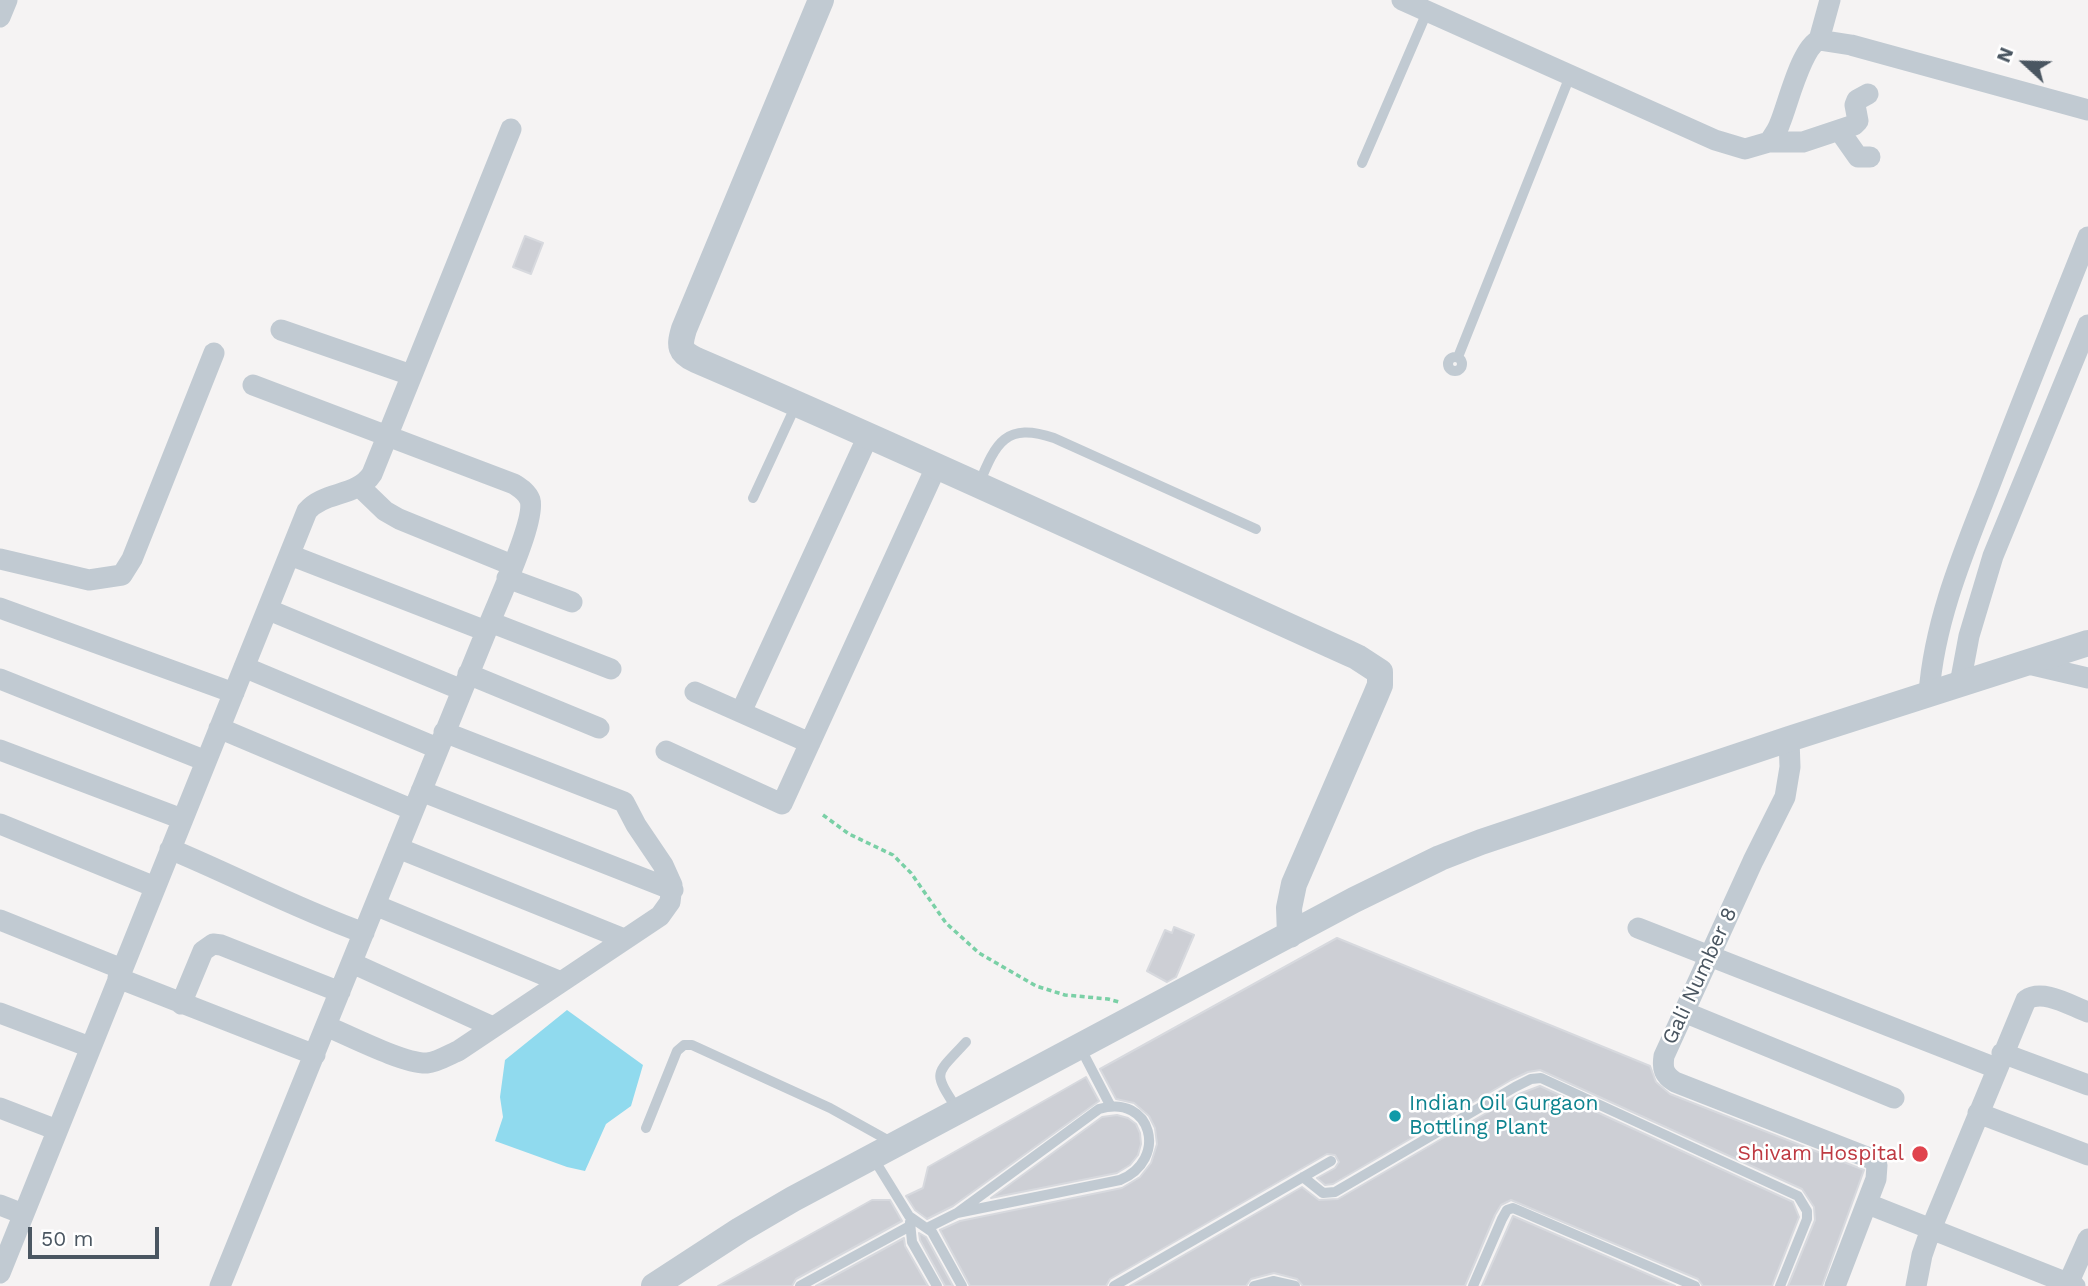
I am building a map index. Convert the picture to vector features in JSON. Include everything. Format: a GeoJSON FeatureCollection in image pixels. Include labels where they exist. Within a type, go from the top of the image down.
{"type":"FeatureCollection","features":[{"type":"Feature","properties":{"kind":"street"},"geometry":{"type":"LineString","coordinates":[[0,17],[7,0]]}},
{"type":"Feature","properties":{"kind":"street"},"geometry":{"type":"LineString","coordinates":[[821,0],[715,252],[681,341],[682,349],[686,355],[937,464],[1057,522],[1357,657],[1380,672],[1375,697],[1294,884],[1289,908],[1290,935]]}},
{"type":"Feature","properties":{"kind":"street"},"geometry":{"type":"LineString","coordinates":[[1402,0],[1716,141],[1745,149],[1769,142],[1803,142],[1854,125],[1858,121],[1855,105],[1857,100],[1868,94]]}},
{"type":"Feature","properties":{"kind":"street"},"geometry":{"type":"LineString","coordinates":[[1819,40],[1830,0]]}},
{"type":"Feature","properties":{"kind":"street"},"geometry":{"type":"LineString","coordinates":[[1769,142],[1779,127],[1807,52],[1815,41],[1819,40],[1851,45],[2088,110]]}},
{"type":"Feature","properties":{"kind":"street"},"geometry":{"type":"LineString","coordinates":[[0,1273],[307,511],[313,504],[359,486],[372,474],[511,129]]}},
{"type":"Feature","properties":{"kind":"street"},"geometry":{"type":"LineString","coordinates":[[1839,130],[1858,157],[1870,157]]}},
{"type":"Feature","properties":{"kind":"street"},"geometry":{"type":"LineString","coordinates":[[1929,694],[1933,654],[1954,581],[2088,237]]}},
{"type":"Feature","properties":{"kind":"street"},"geometry":{"type":"LineString","coordinates":[[1961,684],[1968,638],[1993,556],[2088,325]]}},
{"type":"Feature","properties":{"kind":"street"},"geometry":{"type":"LineString","coordinates":[[281,330],[411,376]]}},
{"type":"Feature","properties":{"kind":"street"},"geometry":{"type":"LineString","coordinates":[[0,559],[89,580],[122,575],[132,559],[214,353]]}},
{"type":"Feature","properties":{"kind":"street"},"geometry":{"type":"LineString","coordinates":[[220,1286],[488,627],[531,507],[527,494],[514,484],[253,385]]}},
{"type":"Feature","properties":{"kind":"street"},"geometry":{"type":"LineString","coordinates":[[741,712],[869,434]]}},
{"type":"Feature","properties":{"kind":"street"},"geometry":{"type":"LineString","coordinates":[[666,751],[782,804],[937,464]]}},
{"type":"Feature","properties":{"kind":"street"},"geometry":{"type":"LineString","coordinates":[[359,486],[385,511],[399,519],[572,602]]}},
{"type":"Feature","properties":{"kind":"street"},"geometry":{"type":"LineString","coordinates":[[290,555],[611,669]]}},
{"type":"Feature","properties":{"kind":"street"},"geometry":{"type":"LineString","coordinates":[[0,608],[234,693]]}},
{"type":"Feature","properties":{"kind":"street"},"geometry":{"type":"LineString","coordinates":[[269,610],[599,728]]}},
{"type":"Feature","properties":{"kind":"street"},"geometry":{"type":"LineString","coordinates":[[654,1286],[740,1230],[884,1151],[1398,877],[1440,858],[1604,800],[2088,643]]}},
{"type":"Feature","properties":{"kind":"street"},"geometry":{"type":"LineString","coordinates":[[2024,663],[2088,678]]}},
{"type":"Feature","properties":{"kind":"street"},"geometry":{"type":"LineString","coordinates":[[244,667],[441,740],[624,802],[663,865],[673,890],[670,902],[660,916],[458,1051],[429,1063],[408,1060],[326,1026]]}},
{"type":"Feature","properties":{"kind":"street"},"geometry":{"type":"LineString","coordinates":[[0,679],[206,761]]}},
{"type":"Feature","properties":{"kind":"street"},"geometry":{"type":"LineString","coordinates":[[695,692],[810,743]]}},
{"type":"Feature","properties":{"kind":"street"},"geometry":{"type":"LineString","coordinates":[[219,729],[673,890]]}},
{"type":"Feature","properties":{"kind":"street","name":"Gali Number 8"},"geometry":{"type":"LineString","coordinates":[[1789,739],[1790,767],[1785,797],[1709,956],[1662,1066],[1669,1078],[1872,1159],[1878,1171],[1868,1204],[1835,1286]]}},
{"type":"Feature","properties":{"kind":"street"},"geometry":{"type":"LineString","coordinates":[[0,750],[182,819]]}},
{"type":"Feature","properties":{"kind":"street"},"geometry":{"type":"LineString","coordinates":[[0,824],[155,887]]}},
{"type":"Feature","properties":{"kind":"street"},"geometry":{"type":"LineString","coordinates":[[398,848],[624,939]]}},
{"type":"Feature","properties":{"kind":"street"},"geometry":{"type":"LineString","coordinates":[[170,849],[230,874],[297,908],[364,933]]}},
{"type":"Feature","properties":{"kind":"street"},"geometry":{"type":"LineString","coordinates":[[375,905],[561,982]]}},
{"type":"Feature","properties":{"kind":"street"},"geometry":{"type":"LineString","coordinates":[[0,920],[181,1004],[315,1055]]}},
{"type":"Feature","properties":{"kind":"street"},"geometry":{"type":"LineString","coordinates":[[1639,928],[1709,956],[1999,1060],[2088,1085]]}},
{"type":"Feature","properties":{"kind":"street"},"geometry":{"type":"LineString","coordinates":[[181,1004],[203,951],[213,944],[340,992]]}},
{"type":"Feature","properties":{"kind":"street"},"geometry":{"type":"LineString","coordinates":[[352,963],[494,1027]]}},
{"type":"Feature","properties":{"kind":"street"},"geometry":{"type":"LineString","coordinates":[[1916,1286],[1931,1229],[2022,1007],[2031,996],[2045,996],[2088,1012]]}},
{"type":"Feature","properties":{"kind":"street"},"geometry":{"type":"LineString","coordinates":[[1684,1012],[1894,1098]]}},
{"type":"Feature","properties":{"kind":"street"},"geometry":{"type":"LineString","coordinates":[[0,1013],[90,1047]]}},
{"type":"Feature","properties":{"kind":"street"},"geometry":{"type":"LineString","coordinates":[[0,1108],[57,1130]]}},
{"type":"Feature","properties":{"kind":"street"},"geometry":{"type":"LineString","coordinates":[[1978,1113],[2088,1155]]}},
{"type":"Feature","properties":{"kind":"street"},"geometry":{"type":"LineString","coordinates":[[1868,1204],[2070,1285],[2088,1239]]}},
{"type":"Feature","properties":{"kind":"street"},"geometry":{"type":"LineString","coordinates":[[0,1205],[23,1214]]}},
{"type":"Feature","properties":{"kind":"lane"},"geometry":{"type":"LineString","coordinates":[[1362,163],[1427,12]]}},
{"type":"Feature","properties":{"kind":"lane"},"geometry":{"type":"LineString","coordinates":[[1458,357],[1570,76]]}},
{"type":"Feature","properties":{"kind":"lane"},"geometry":{"type":"LineString","coordinates":[[753,498],[797,403]]}},
{"type":"Feature","properties":{"kind":"lane"},"geometry":{"type":"LineString","coordinates":[[979,484],[991,454],[998,445],[1022,431],[1037,432],[1256,529]]}},
{"type":"Feature","properties":{"kind":"lane"},"geometry":{"type":"LineString","coordinates":[[959,1112],[939,1079],[943,1067],[966,1042]]}},
{"type":"Feature","properties":{"kind":"lane"},"geometry":{"type":"LineString","coordinates":[[646,1128],[677,1051],[684,1045],[692,1045],[830,1108],[884,1151],[910,1221],[912,1242],[937,1286]]}},
{"type":"Feature","properties":{"kind":"lane"},"geometry":{"type":"LineString","coordinates":[[1080,1047],[1110,1105]]}},
{"type":"Feature","properties":{"kind":"lane"},"geometry":{"type":"LineString","coordinates":[[1303,1177],[1323,1193],[1335,1192],[1515,1087],[1531,1079],[1541,1078],[1798,1196],[1807,1212],[1807,1219],[1780,1286]]}},
{"type":"Feature","properties":{"kind":"lane"},"geometry":{"type":"LineString","coordinates":[[927,1228],[957,1213],[1099,1109],[1110,1105],[1127,1108],[1139,1115],[1148,1127],[1150,1143],[1144,1161],[1134,1174],[1120,1180],[957,1213]]}},
{"type":"Feature","properties":{"kind":"lane"},"geometry":{"type":"LineString","coordinates":[[1114,1286],[1331,1161]]}},
{"type":"Feature","properties":{"kind":"lane"},"geometry":{"type":"LineString","coordinates":[[1473,1286],[1507,1210],[1513,1208],[1695,1286]]}},
{"type":"Feature","properties":{"kind":"lane"},"geometry":{"type":"LineString","coordinates":[[910,1221],[932,1232],[962,1286]]}},
{"type":"Feature","properties":{"kind":"lane"},"geometry":{"type":"LineString","coordinates":[[800,1286],[910,1221]]}},
{"type":"Feature","properties":{"kind":"lane"},"geometry":{"type":"LineString","coordinates":[[1254,1286],[1273,1281],[1295,1286]]}},
{"type":"Feature","properties":{"kind":"path"},"geometry":{"type":"LineString","coordinates":[[823,815],[849,834],[893,855],[911,873],[946,923],[979,953],[1036,986],[1065,995],[1108,999],[1119,1003],[1126,1013],[1135,1017]]}},
{"type":"Feature","properties":{"kind":"water"},"geometry":{"type":"Polygon","coordinates":[[[567,1010],[643,1065],[631,1106],[606,1124],[585,1171],[495,1141],[503,1117],[500,1097],[505,1060],[567,1010]]]}},
{"type":"Feature","properties":{"kind":"building"},"geometry":{"type":"Polygon","coordinates":[[[525,236],[543,243],[531,274],[513,267],[525,236]]]}},
{"type":"Feature","properties":{"kind":"building"},"geometry":{"type":"Polygon","coordinates":[[[1174,927],[1194,935],[1176,977],[1167,982],[1147,971],[1165,930],[1172,933],[1174,927]]]}},
{"type":"Feature","properties":{"kind":"building"},"geometry":{"type":"Polygon","coordinates":[[[1337,938],[1650,1066],[1656,1082],[1670,1094],[1864,1170],[1822,1286],[1788,1286],[1815,1220],[1814,1207],[1802,1189],[1540,1070],[1511,1080],[1333,1184],[1325,1185],[1317,1178],[1335,1168],[1339,1162],[1335,1155],[1327,1154],[1110,1279],[1106,1286],[970,1286],[940,1230],[960,1221],[1122,1188],[1140,1177],[1151,1163],[1157,1144],[1155,1128],[1149,1116],[1134,1103],[1116,1099],[1100,1069],[1337,938]]]}},
{"type":"Feature","properties":{"kind":"building"},"geometry":{"type":"Polygon","coordinates":[[[1086,1077],[1099,1101],[953,1206],[927,1219],[915,1210],[906,1196],[923,1188],[928,1167],[1086,1077]]]}},
{"type":"Feature","properties":{"kind":"building"},"geometry":{"type":"Polygon","coordinates":[[[1540,1086],[1793,1202],[1799,1217],[1772,1286],[1703,1286],[1698,1279],[1511,1200],[1501,1205],[1495,1215],[1465,1286],[1303,1286],[1297,1279],[1274,1273],[1251,1279],[1246,1286],[1130,1286],[1302,1187],[1319,1200],[1338,1199],[1519,1094],[1540,1086]]]}},
{"type":"Feature","properties":{"kind":"building"},"geometry":{"type":"Polygon","coordinates":[[[1117,1115],[1136,1124],[1140,1133],[1138,1155],[1130,1165],[1117,1173],[991,1198],[1102,1117],[1117,1115]]]}},
{"type":"Feature","properties":{"kind":"building"},"geometry":{"type":"Polygon","coordinates":[[[872,1200],[890,1200],[902,1221],[796,1279],[792,1286],[718,1286],[872,1200]]]}},
{"type":"Feature","properties":{"kind":"building"},"geometry":{"type":"Polygon","coordinates":[[[1513,1216],[1675,1286],[1482,1286],[1513,1216]]]}},
{"type":"Feature","properties":{"kind":"building"},"geometry":{"type":"Polygon","coordinates":[[[919,1233],[926,1237],[953,1286],[945,1286],[920,1240],[919,1233]]]}},
{"type":"Feature","properties":{"kind":"building"},"geometry":{"type":"Polygon","coordinates":[[[904,1238],[905,1246],[928,1286],[816,1286],[904,1238]]]}},
{"type":"Feature","properties":{"kind":"place","name":"Indian Oil Gurgaon Bottling Plant"},"geometry":{"type":"Point","coordinates":[1395,1116]}},
{"type":"Feature","properties":{"kind":"place","name":"Shivam Hospital"},"geometry":{"type":"Point","coordinates":[1920,1154]}}]}
